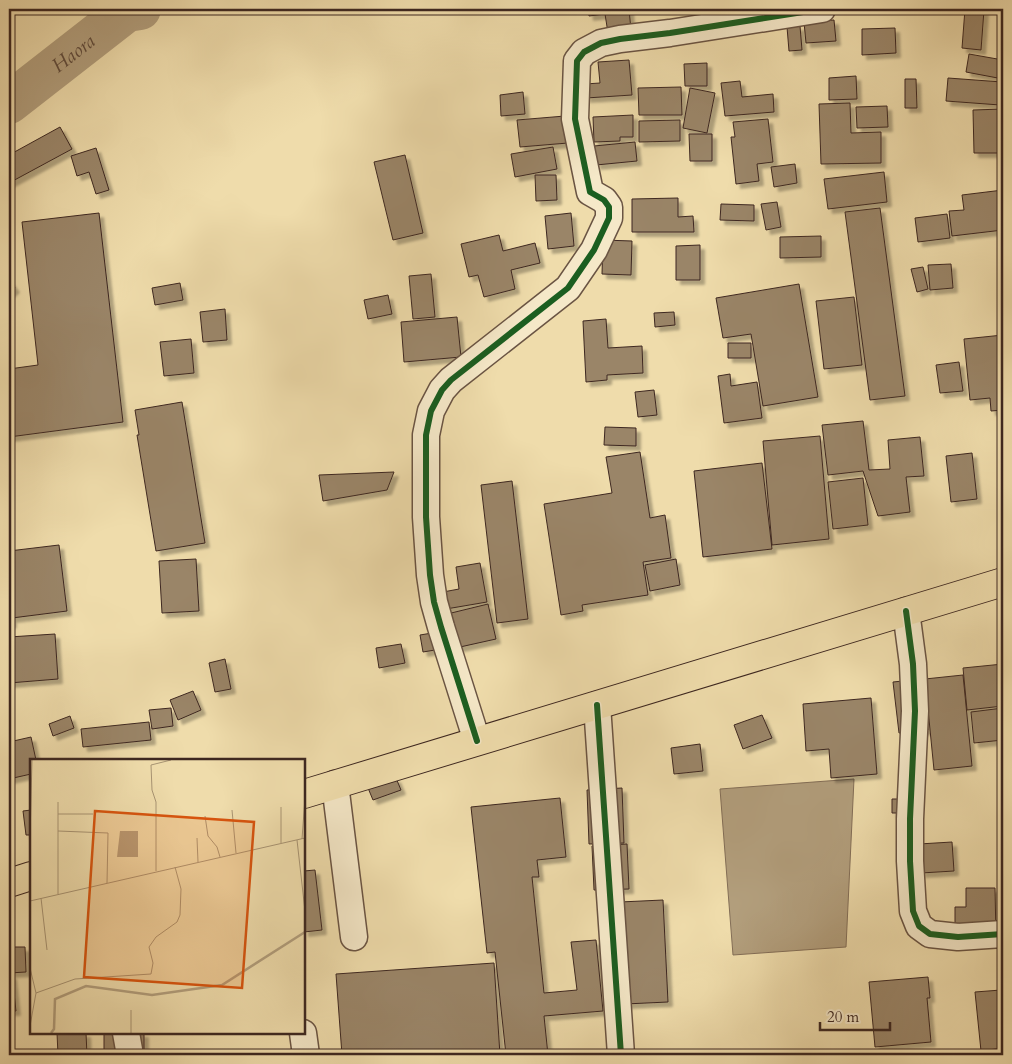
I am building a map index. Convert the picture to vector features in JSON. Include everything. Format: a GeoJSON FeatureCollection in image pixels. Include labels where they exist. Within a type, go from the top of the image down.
{"type":"FeatureCollection","features":[{"type":"Feature","properties":{"kind":"main road"},"geometry":{"type":"LineString","coordinates":[[305,794],[1003,582]]}},
{"type":"Feature","properties":{"kind":"main road"},"geometry":{"type":"LineString","coordinates":[[9,883],[30,876]]}},
{"type":"Feature","properties":{"kind":"street"},"geometry":{"type":"LineString","coordinates":[[478,741],[434,602],[426,517],[426,435],[431,411],[442,390],[451,380],[568,288],[594,250],[609,218],[609,207],[604,200],[590,192],[575,119],[577,61],[584,52],[601,43],[822,9]]}},
{"type":"Feature","properties":{"kind":"street"},"geometry":{"type":"LineString","coordinates":[[906,612],[913,664],[915,710],[910,819],[913,911],[920,926],[930,934],[958,937],[1003,934]]}},
{"type":"Feature","properties":{"kind":"street"},"geometry":{"type":"LineString","coordinates":[[597,705],[621,1055]]}},
{"type":"Feature","properties":{"kind":"street"},"geometry":{"type":"LineString","coordinates":[[335,784],[354,937]]}},
{"type":"Feature","properties":{"kind":"street"},"geometry":{"type":"LineString","coordinates":[[126,1034],[130,1055]]}},
{"type":"Feature","properties":{"kind":"street"},"geometry":{"type":"LineString","coordinates":[[303,1034],[306,1055]]}},
{"type":"Feature","properties":{"kind":"shaded area"},"geometry":{"type":"Polygon","coordinates":[[[854,779],[846,947],[733,955],[720,789],[854,779]]]}},
{"type":"Feature","properties":{"kind":"building"},"geometry":{"type":"Polygon","coordinates":[[[588,9],[629,9],[631,30],[608,33],[605,14],[589,16],[588,9]]]}},
{"type":"Feature","properties":{"kind":"building"},"geometry":{"type":"Polygon","coordinates":[[[965,9],[984,10],[981,50],[962,48],[965,9]]]}},
{"type":"Feature","properties":{"kind":"building"},"geometry":{"type":"Polygon","coordinates":[[[834,20],[836,41],[806,43],[804,22],[834,20]]]}},
{"type":"Feature","properties":{"kind":"building"},"geometry":{"type":"Polygon","coordinates":[[[800,26],[802,50],[789,51],[787,27],[800,26]]]}},
{"type":"Feature","properties":{"kind":"building"},"geometry":{"type":"Polygon","coordinates":[[[895,28],[896,53],[862,55],[862,29],[895,28]]]}},
{"type":"Feature","properties":{"kind":"building"},"geometry":{"type":"Polygon","coordinates":[[[969,54],[1003,60],[1003,79],[966,72],[969,54]]]}},
{"type":"Feature","properties":{"kind":"building"},"geometry":{"type":"Polygon","coordinates":[[[629,60],[632,95],[586,98],[585,84],[600,83],[598,62],[629,60]]]}},
{"type":"Feature","properties":{"kind":"building"},"geometry":{"type":"Polygon","coordinates":[[[707,63],[707,86],[685,86],[684,64],[707,63]]]}},
{"type":"Feature","properties":{"kind":"building"},"geometry":{"type":"Polygon","coordinates":[[[856,76],[857,99],[829,100],[829,78],[856,76]]]}},
{"type":"Feature","properties":{"kind":"building"},"geometry":{"type":"Polygon","coordinates":[[[948,78],[1002,82],[1000,105],[946,101],[948,78]]]}},
{"type":"Feature","properties":{"kind":"building"},"geometry":{"type":"Polygon","coordinates":[[[905,79],[916,79],[917,108],[905,108],[905,79]]]}},
{"type":"Feature","properties":{"kind":"building"},"geometry":{"type":"Polygon","coordinates":[[[740,81],[742,97],[773,94],[774,112],[725,116],[721,83],[740,81]]]}},
{"type":"Feature","properties":{"kind":"building"},"geometry":{"type":"Polygon","coordinates":[[[681,87],[682,115],[639,115],[638,88],[681,87]]]}},
{"type":"Feature","properties":{"kind":"building"},"geometry":{"type":"Polygon","coordinates":[[[690,88],[715,93],[707,133],[683,128],[690,88]]]}},
{"type":"Feature","properties":{"kind":"building"},"geometry":{"type":"Polygon","coordinates":[[[523,92],[525,114],[501,116],[500,95],[523,92]]]}},
{"type":"Feature","properties":{"kind":"building"},"geometry":{"type":"Polygon","coordinates":[[[850,103],[851,133],[881,132],[881,163],[821,164],[819,104],[850,103]]]}},
{"type":"Feature","properties":{"kind":"building"},"geometry":{"type":"Polygon","coordinates":[[[887,106],[888,127],[857,128],[856,107],[887,106]]]}},
{"type":"Feature","properties":{"kind":"building"},"geometry":{"type":"Polygon","coordinates":[[[1003,109],[1003,153],[974,153],[973,110],[1003,109]]]}},
{"type":"Feature","properties":{"kind":"building"},"geometry":{"type":"Polygon","coordinates":[[[633,115],[633,137],[620,137],[620,141],[594,142],[593,117],[633,115]]]}},
{"type":"Feature","properties":{"kind":"building"},"geometry":{"type":"Polygon","coordinates":[[[565,116],[568,143],[520,147],[517,120],[565,116]]]}},
{"type":"Feature","properties":{"kind":"building"},"geometry":{"type":"Polygon","coordinates":[[[768,119],[773,162],[757,164],[759,181],[736,184],[731,137],[735,137],[733,122],[768,119]]]}},
{"type":"Feature","properties":{"kind":"building"},"geometry":{"type":"Polygon","coordinates":[[[680,120],[680,141],[639,142],[639,121],[680,120]]]}},
{"type":"Feature","properties":{"kind":"building"},"geometry":{"type":"Polygon","coordinates":[[[60,127],[72,149],[9,183],[9,155],[60,127]]]}},
{"type":"Feature","properties":{"kind":"building"},"geometry":{"type":"Polygon","coordinates":[[[689,134],[712,134],[712,161],[690,161],[689,134]]]}},
{"type":"Feature","properties":{"kind":"building"},"geometry":{"type":"Polygon","coordinates":[[[635,142],[637,161],[596,165],[594,146],[635,142]]]}},
{"type":"Feature","properties":{"kind":"building"},"geometry":{"type":"Polygon","coordinates":[[[553,147],[557,169],[515,177],[511,154],[553,147]]]}},
{"type":"Feature","properties":{"kind":"building"},"geometry":{"type":"Polygon","coordinates":[[[96,148],[109,190],[96,194],[89,172],[77,176],[71,156],[96,148]]]}},
{"type":"Feature","properties":{"kind":"building"},"geometry":{"type":"Polygon","coordinates":[[[405,155],[423,233],[393,240],[374,162],[405,155]]]}},
{"type":"Feature","properties":{"kind":"building"},"geometry":{"type":"Polygon","coordinates":[[[795,164],[797,183],[774,187],[771,167],[795,164]]]}},
{"type":"Feature","properties":{"kind":"building"},"geometry":{"type":"Polygon","coordinates":[[[884,172],[887,202],[828,209],[824,179],[884,172]]]}},
{"type":"Feature","properties":{"kind":"building"},"geometry":{"type":"Polygon","coordinates":[[[535,175],[556,175],[557,200],[536,201],[535,175]]]}},
{"type":"Feature","properties":{"kind":"building"},"geometry":{"type":"Polygon","coordinates":[[[1003,190],[1003,230],[952,236],[949,211],[964,210],[962,195],[1003,190]]]}},
{"type":"Feature","properties":{"kind":"building"},"geometry":{"type":"Polygon","coordinates":[[[678,198],[678,217],[693,216],[694,232],[632,232],[632,199],[678,198]]]}},
{"type":"Feature","properties":{"kind":"building"},"geometry":{"type":"Polygon","coordinates":[[[777,202],[781,227],[766,230],[761,204],[777,202]]]}},
{"type":"Feature","properties":{"kind":"building"},"geometry":{"type":"Polygon","coordinates":[[[721,204],[754,205],[754,221],[720,220],[721,204]]]}},
{"type":"Feature","properties":{"kind":"building"},"geometry":{"type":"Polygon","coordinates":[[[880,208],[905,396],[870,400],[845,212],[880,208]]]}},
{"type":"Feature","properties":{"kind":"building"},"geometry":{"type":"Polygon","coordinates":[[[99,213],[123,422],[9,437],[9,369],[38,365],[22,222],[99,213]]]}},
{"type":"Feature","properties":{"kind":"building"},"geometry":{"type":"Polygon","coordinates":[[[571,213],[574,246],[548,249],[545,216],[571,213]]]}},
{"type":"Feature","properties":{"kind":"building"},"geometry":{"type":"Polygon","coordinates":[[[947,214],[950,238],[918,242],[915,218],[947,214]]]}},
{"type":"Feature","properties":{"kind":"building"},"geometry":{"type":"Polygon","coordinates":[[[499,235],[503,251],[535,243],[540,263],[511,270],[515,289],[484,297],[478,275],[469,277],[461,244],[499,235]]]}},
{"type":"Feature","properties":{"kind":"building"},"geometry":{"type":"Polygon","coordinates":[[[821,236],[821,257],[780,258],[780,237],[821,236]]]}},
{"type":"Feature","properties":{"kind":"building"},"geometry":{"type":"Polygon","coordinates":[[[603,240],[632,241],[631,275],[602,274],[603,240]]]}},
{"type":"Feature","properties":{"kind":"building"},"geometry":{"type":"Polygon","coordinates":[[[700,245],[700,280],[676,280],[676,246],[700,245]]]}},
{"type":"Feature","properties":{"kind":"building"},"geometry":{"type":"Polygon","coordinates":[[[951,264],[953,288],[930,290],[928,265],[951,264]]]}},
{"type":"Feature","properties":{"kind":"building"},"geometry":{"type":"Polygon","coordinates":[[[923,267],[928,289],[917,292],[911,269],[923,267]]]}},
{"type":"Feature","properties":{"kind":"building"},"geometry":{"type":"Polygon","coordinates":[[[431,274],[435,317],[413,319],[409,276],[431,274]]]}},
{"type":"Feature","properties":{"kind":"building"},"geometry":{"type":"Polygon","coordinates":[[[9,280],[15,288],[9,294],[9,280]]]}},
{"type":"Feature","properties":{"kind":"building"},"geometry":{"type":"Polygon","coordinates":[[[180,283],[183,300],[155,305],[152,288],[180,283]]]}},
{"type":"Feature","properties":{"kind":"building"},"geometry":{"type":"Polygon","coordinates":[[[799,284],[818,397],[763,406],[751,334],[723,338],[716,298],[799,284]]]}},
{"type":"Feature","properties":{"kind":"building"},"geometry":{"type":"Polygon","coordinates":[[[388,295],[392,314],[368,319],[364,300],[388,295]]]}},
{"type":"Feature","properties":{"kind":"building"},"geometry":{"type":"Polygon","coordinates":[[[854,297],[862,365],[824,369],[816,301],[854,297]]]}},
{"type":"Feature","properties":{"kind":"building"},"geometry":{"type":"Polygon","coordinates":[[[225,309],[227,340],[203,342],[200,312],[225,309]]]}},
{"type":"Feature","properties":{"kind":"building"},"geometry":{"type":"Polygon","coordinates":[[[674,312],[675,325],[655,327],[654,313],[674,312]]]}},
{"type":"Feature","properties":{"kind":"building"},"geometry":{"type":"Polygon","coordinates":[[[457,317],[461,357],[404,362],[401,322],[457,317]]]}},
{"type":"Feature","properties":{"kind":"building"},"geometry":{"type":"Polygon","coordinates":[[[606,319],[608,348],[642,346],[643,373],[607,375],[607,380],[586,382],[583,321],[606,319]]]}},
{"type":"Feature","properties":{"kind":"building"},"geometry":{"type":"Polygon","coordinates":[[[1003,335],[1003,410],[991,411],[990,398],[970,400],[964,339],[1003,335]]]}},
{"type":"Feature","properties":{"kind":"building"},"geometry":{"type":"Polygon","coordinates":[[[191,339],[194,373],[164,376],[160,342],[191,339]]]}},
{"type":"Feature","properties":{"kind":"building"},"geometry":{"type":"Polygon","coordinates":[[[728,343],[751,343],[751,358],[728,358],[728,343]]]}},
{"type":"Feature","properties":{"kind":"building"},"geometry":{"type":"Polygon","coordinates":[[[959,362],[963,391],[940,393],[936,365],[959,362]]]}},
{"type":"Feature","properties":{"kind":"building"},"geometry":{"type":"Polygon","coordinates":[[[730,374],[731,386],[757,382],[762,418],[724,423],[718,376],[730,374]]]}},
{"type":"Feature","properties":{"kind":"building"},"geometry":{"type":"Polygon","coordinates":[[[654,390],[657,415],[638,417],[635,392],[654,390]]]}},
{"type":"Feature","properties":{"kind":"building"},"geometry":{"type":"Polygon","coordinates":[[[182,402],[205,543],[156,551],[137,435],[139,435],[135,410],[182,402]]]}},
{"type":"Feature","properties":{"kind":"building"},"geometry":{"type":"Polygon","coordinates":[[[863,421],[869,470],[890,469],[888,440],[920,437],[924,476],[906,477],[910,512],[878,516],[863,471],[828,475],[822,425],[863,421]]]}},
{"type":"Feature","properties":{"kind":"building"},"geometry":{"type":"Polygon","coordinates":[[[605,427],[636,428],[636,446],[604,445],[605,427]]]}},
{"type":"Feature","properties":{"kind":"building"},"geometry":{"type":"Polygon","coordinates":[[[820,436],[829,539],[772,545],[763,441],[820,436]]]}},
{"type":"Feature","properties":{"kind":"building"},"geometry":{"type":"Polygon","coordinates":[[[640,452],[650,518],[665,515],[671,558],[643,562],[648,595],[582,605],[583,611],[561,615],[544,504],[612,493],[606,457],[640,452]]]}},
{"type":"Feature","properties":{"kind":"building"},"geometry":{"type":"Polygon","coordinates":[[[972,453],[977,499],[951,502],[946,456],[972,453]]]}},
{"type":"Feature","properties":{"kind":"building"},"geometry":{"type":"Polygon","coordinates":[[[762,463],[772,549],[703,557],[694,471],[762,463]]]}},
{"type":"Feature","properties":{"kind":"building"},"geometry":{"type":"Polygon","coordinates":[[[394,472],[387,490],[323,501],[319,475],[394,472]]]}},
{"type":"Feature","properties":{"kind":"building"},"geometry":{"type":"Polygon","coordinates":[[[863,478],[868,525],[833,529],[828,482],[863,478]]]}},
{"type":"Feature","properties":{"kind":"building"},"geometry":{"type":"Polygon","coordinates":[[[512,481],[528,619],[497,623],[481,485],[512,481]]]}},
{"type":"Feature","properties":{"kind":"building"},"geometry":{"type":"Polygon","coordinates":[[[59,545],[67,611],[12,618],[9,590],[9,551],[59,545]]]}},
{"type":"Feature","properties":{"kind":"building"},"geometry":{"type":"Polygon","coordinates":[[[196,559],[199,611],[162,613],[159,561],[196,559]]]}},
{"type":"Feature","properties":{"kind":"building"},"geometry":{"type":"Polygon","coordinates":[[[676,559],[680,585],[650,591],[645,565],[676,559]]]}},
{"type":"Feature","properties":{"kind":"building"},"geometry":{"type":"Polygon","coordinates":[[[480,563],[487,602],[446,609],[443,592],[459,589],[456,567],[480,563]]]}},
{"type":"Feature","properties":{"kind":"building"},"geometry":{"type":"Polygon","coordinates":[[[9,601],[12,623],[9,624],[9,601]]]}},
{"type":"Feature","properties":{"kind":"building"},"geometry":{"type":"Polygon","coordinates":[[[488,604],[496,639],[451,649],[443,615],[488,604]]]}},
{"type":"Feature","properties":{"kind":"building"},"geometry":{"type":"Polygon","coordinates":[[[438,632],[441,649],[423,652],[420,635],[438,632]]]}},
{"type":"Feature","properties":{"kind":"building"},"geometry":{"type":"Polygon","coordinates":[[[55,634],[58,679],[9,683],[9,637],[55,634]]]}},
{"type":"Feature","properties":{"kind":"building"},"geometry":{"type":"Polygon","coordinates":[[[401,644],[405,663],[379,668],[376,648],[401,644]]]}},
{"type":"Feature","properties":{"kind":"building"},"geometry":{"type":"Polygon","coordinates":[[[225,659],[231,689],[215,692],[209,663],[225,659]]]}},
{"type":"Feature","properties":{"kind":"building"},"geometry":{"type":"Polygon","coordinates":[[[1003,664],[1003,706],[967,710],[963,668],[1003,664]]]}},
{"type":"Feature","properties":{"kind":"building"},"geometry":{"type":"Polygon","coordinates":[[[963,675],[972,766],[934,770],[925,679],[963,675]]]}},
{"type":"Feature","properties":{"kind":"building"},"geometry":{"type":"Polygon","coordinates":[[[922,679],[928,730],[899,733],[893,682],[922,679]]]}},
{"type":"Feature","properties":{"kind":"building"},"geometry":{"type":"Polygon","coordinates":[[[193,691],[201,710],[178,720],[170,700],[193,691]]]}},
{"type":"Feature","properties":{"kind":"building"},"geometry":{"type":"Polygon","coordinates":[[[871,698],[877,774],[831,778],[829,749],[806,751],[803,704],[871,698]]]}},
{"type":"Feature","properties":{"kind":"building"},"geometry":{"type":"Polygon","coordinates":[[[171,708],[173,726],[152,729],[149,710],[171,708]]]}},
{"type":"Feature","properties":{"kind":"building"},"geometry":{"type":"Polygon","coordinates":[[[1003,708],[1003,740],[974,743],[971,712],[1003,708]]]}},
{"type":"Feature","properties":{"kind":"building"},"geometry":{"type":"Polygon","coordinates":[[[762,715],[772,738],[743,749],[734,725],[762,715]]]}},
{"type":"Feature","properties":{"kind":"building"},"geometry":{"type":"Polygon","coordinates":[[[70,716],[74,728],[53,736],[49,724],[70,716]]]}},
{"type":"Feature","properties":{"kind":"building"},"geometry":{"type":"Polygon","coordinates":[[[149,722],[151,740],[83,747],[81,729],[149,722]]]}},
{"type":"Feature","properties":{"kind":"building"},"geometry":{"type":"Polygon","coordinates":[[[31,737],[36,759],[30,759],[30,774],[9,779],[9,742],[31,737]]]}},
{"type":"Feature","properties":{"kind":"building"},"geometry":{"type":"Polygon","coordinates":[[[700,744],[703,771],[674,774],[671,748],[700,744]]]}},
{"type":"Feature","properties":{"kind":"building"},"geometry":{"type":"Polygon","coordinates":[[[396,778],[401,790],[373,800],[368,788],[396,778]]]}},
{"type":"Feature","properties":{"kind":"building"},"geometry":{"type":"Polygon","coordinates":[[[622,788],[624,843],[589,844],[587,790],[622,788]]]}},
{"type":"Feature","properties":{"kind":"building"},"geometry":{"type":"Polygon","coordinates":[[[560,798],[566,857],[537,860],[539,877],[532,877],[544,993],[577,990],[571,942],[596,940],[603,1011],[544,1016],[548,1055],[506,1055],[495,952],[487,953],[471,807],[560,798]]]}},
{"type":"Feature","properties":{"kind":"building"},"geometry":{"type":"Polygon","coordinates":[[[892,799],[906,799],[906,813],[892,813],[892,799]]]}},
{"type":"Feature","properties":{"kind":"building"},"geometry":{"type":"Polygon","coordinates":[[[30,810],[30,835],[26,835],[23,811],[30,810]]]}},
{"type":"Feature","properties":{"kind":"building"},"geometry":{"type":"Polygon","coordinates":[[[952,842],[954,871],[921,873],[919,844],[952,842]]]}},
{"type":"Feature","properties":{"kind":"building"},"geometry":{"type":"Polygon","coordinates":[[[627,844],[629,889],[594,890],[592,846],[627,844]]]}},
{"type":"Feature","properties":{"kind":"building"},"geometry":{"type":"Polygon","coordinates":[[[315,870],[322,930],[305,932],[305,871],[315,870]]]}},
{"type":"Feature","properties":{"kind":"building"},"geometry":{"type":"Polygon","coordinates":[[[966,888],[995,888],[996,938],[955,939],[955,907],[966,907],[966,888]]]}},
{"type":"Feature","properties":{"kind":"building"},"geometry":{"type":"Polygon","coordinates":[[[663,900],[668,1002],[625,1004],[620,902],[663,900]]]}},
{"type":"Feature","properties":{"kind":"building"},"geometry":{"type":"Polygon","coordinates":[[[9,947],[25,947],[26,972],[9,973],[9,947]]]}},
{"type":"Feature","properties":{"kind":"building"},"geometry":{"type":"Polygon","coordinates":[[[494,963],[500,1055],[342,1055],[336,974],[494,963]]]}},
{"type":"Feature","properties":{"kind":"building"},"geometry":{"type":"Polygon","coordinates":[[[9,975],[12,975],[16,1011],[9,1011],[9,975]]]}},
{"type":"Feature","properties":{"kind":"building"},"geometry":{"type":"Polygon","coordinates":[[[928,977],[930,998],[927,998],[931,1042],[875,1047],[869,982],[928,977]]]}},
{"type":"Feature","properties":{"kind":"building"},"geometry":{"type":"Polygon","coordinates":[[[1001,990],[1003,1048],[981,1051],[975,992],[1001,990]]]}},
{"type":"Feature","properties":{"kind":"building"},"geometry":{"type":"Polygon","coordinates":[[[57,1034],[86,1034],[87,1055],[58,1055],[57,1034]]]}},
{"type":"Feature","properties":{"kind":"building"},"geometry":{"type":"Polygon","coordinates":[[[104,1034],[144,1034],[144,1053],[104,1053],[104,1034]]]}},
{"type":"Feature","properties":{"kind":"waterway","name":"Haora"},"geometry":{"type":"LineString","coordinates":[[9,103],[127,11],[140,9]]}},
{"type":"Feature","properties":{"kind":"cycle path"},"geometry":{"type":"LineString","coordinates":[[477,741],[434,602],[426,517],[426,435],[431,411],[442,390],[451,380],[568,288],[594,250],[609,218],[609,207],[604,200],[590,192],[575,119],[577,61],[584,52],[601,43],[822,9]]}},
{"type":"Feature","properties":{"kind":"cycle path"},"geometry":{"type":"LineString","coordinates":[[906,611],[913,664],[915,711],[910,819],[913,911],[919,926],[930,934],[958,937],[1003,934]]}},
{"type":"Feature","properties":{"kind":"cycle path"},"geometry":{"type":"LineString","coordinates":[[597,705],[621,1055]]}}]}
